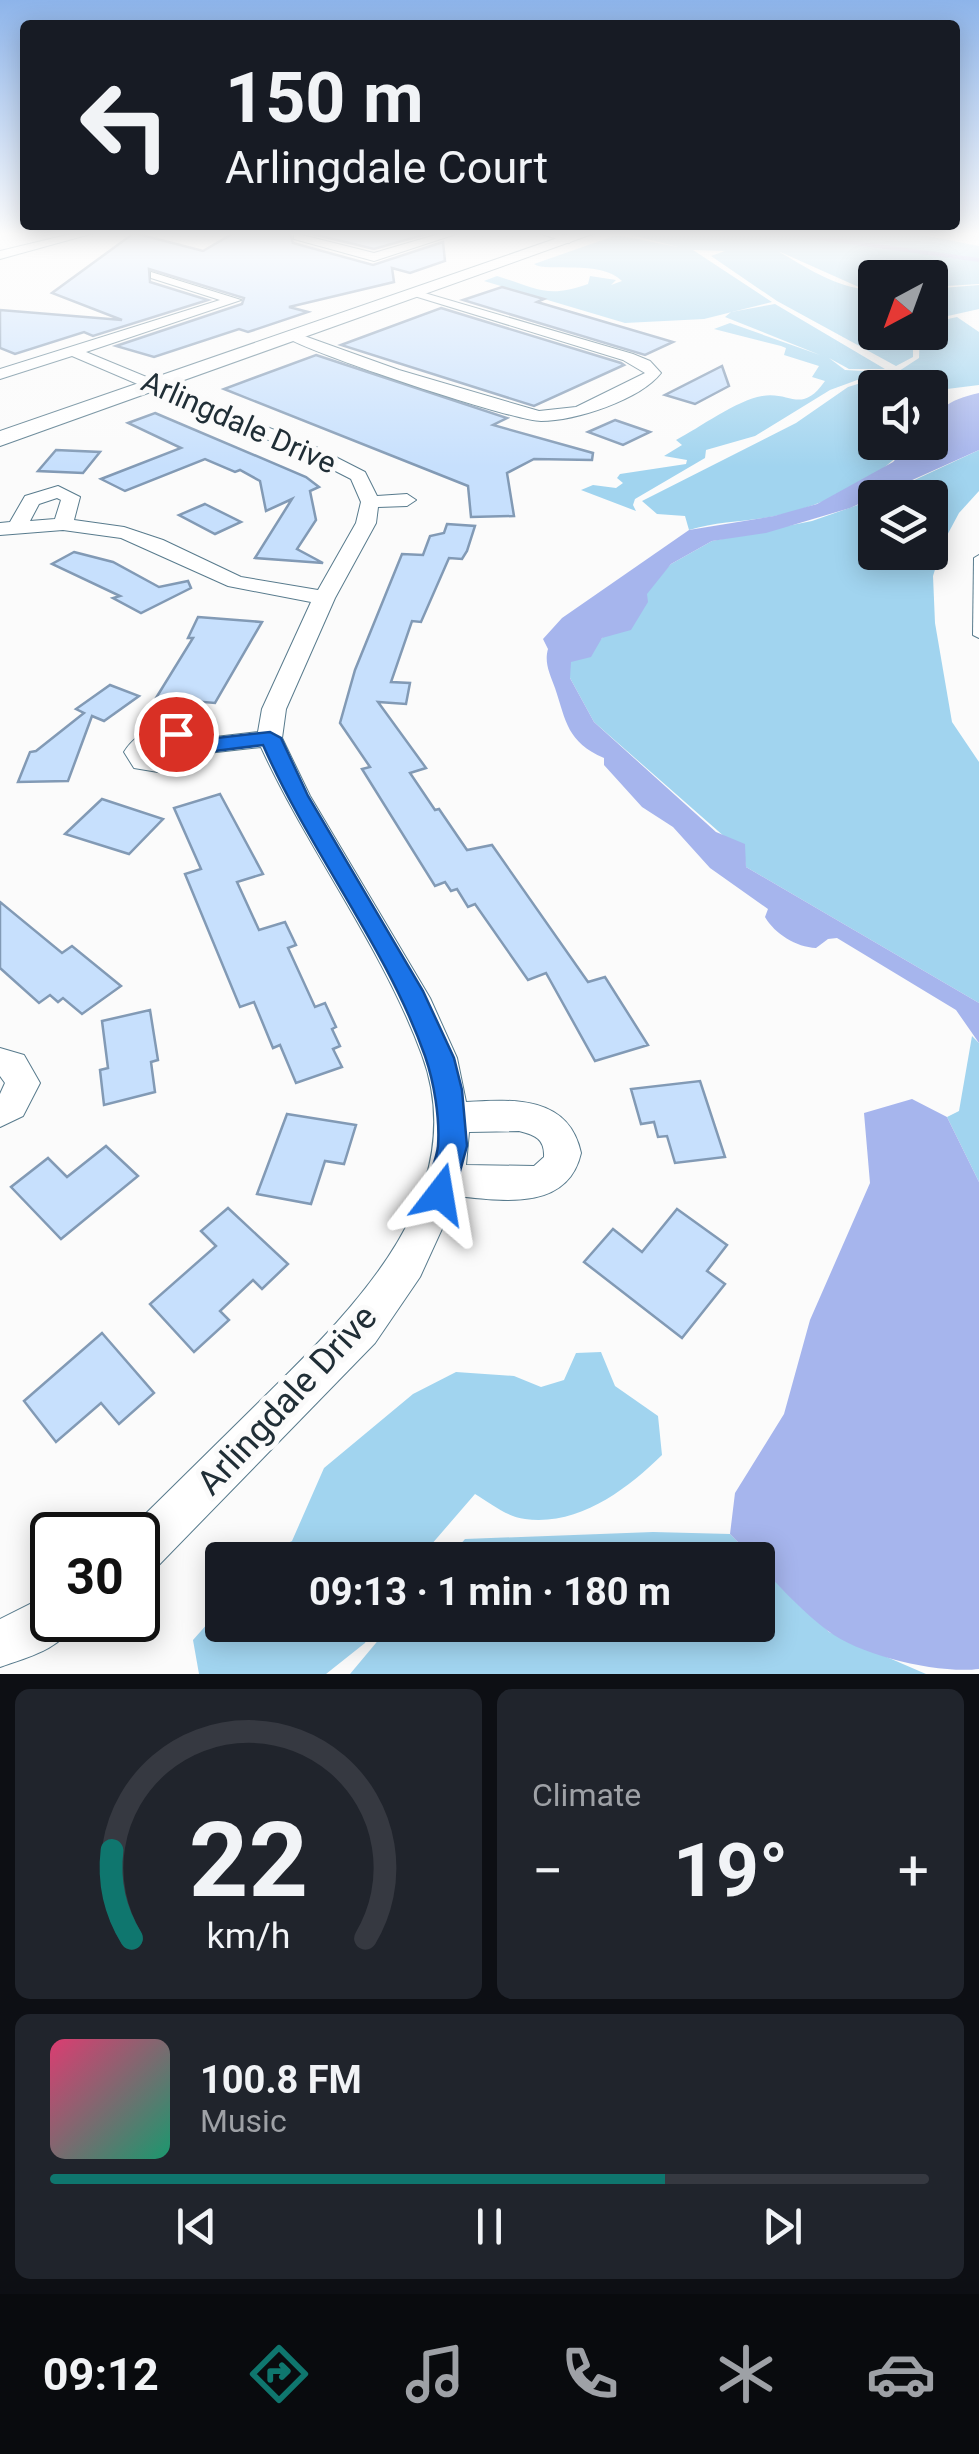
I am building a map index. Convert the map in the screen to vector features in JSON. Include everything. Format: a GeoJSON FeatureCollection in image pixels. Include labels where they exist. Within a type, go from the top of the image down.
{"type":"FeatureCollection","features":[{"type":"Feature","properties":{"kind":"main road"},"geometry":{"type":"LineString","coordinates":[[0,439],[362,311]]}},
{"type":"Feature","properties":{"kind":"street"},"geometry":{"type":"LineString","coordinates":[[0,374],[199,311]]}},
{"type":"Feature","properties":{"kind":"street"},"geometry":{"type":"LineString","coordinates":[[291,336],[520,412],[560,416],[602,402],[653,373],[646,364],[628,357],[478,311]]}},
{"type":"Feature","properties":{"kind":"street","name":"Arlingdale Drive"},"geometry":{"type":"LineString","coordinates":[[72,352],[155,384],[359,476],[370,502]]}},
{"type":"Feature","properties":{"kind":"street"},"geometry":{"type":"LineString","coordinates":[[9,528],[32,500],[58,492],[71,497],[63,524]]}},
{"type":"Feature","properties":{"kind":"street"},"geometry":{"type":"LineString","coordinates":[[191,747],[270,738],[274,709],[324,598],[366,523],[370,502],[407,500]]}},
{"type":"Feature","properties":{"kind":"street"},"geometry":{"type":"LineString","coordinates":[[9,528],[63,524],[124,533],[236,582],[324,598]]}},
{"type":"Feature","properties":{"kind":"street","name":"Arlingdale Drive"},"geometry":{"type":"LineString","coordinates":[[160,1532],[360,1329],[406,1264],[444,1178],[452,1146],[440,1058],[414,998],[297,796],[270,738]]}},
{"type":"Feature","properties":{"kind":"street"},"geometry":{"type":"LineString","coordinates":[[0,1062],[12,1065],[23,1083],[11,1106],[0,1112]]}},
{"type":"Feature","properties":{"kind":"street"},"geometry":{"type":"LineString","coordinates":[[444,1178],[528,1183],[542,1180],[562,1161],[560,1136],[538,1120],[450,1118]]}},
{"type":"Feature","properties":{"kind":"street"},"geometry":{"type":"LineString","coordinates":[[0,1644],[30,1631]]}},
{"type":"Feature","properties":{"kind":"lane"},"geometry":{"type":"LineString","coordinates":[[979,558],[979,634]]}},
{"type":"Feature","properties":{"kind":"shaded area"},"geometry":{"type":"Polygon","coordinates":[[[585,311],[736,311],[704,319],[625,323],[585,311]]]}},
{"type":"Feature","properties":{"kind":"shaded area"},"geometry":{"type":"Polygon","coordinates":[[[736,311],[787,311],[885,369],[849,369],[829,358],[845,370],[858,371],[858,380],[830,390],[755,436],[706,450],[705,458],[635,499],[636,511],[581,490],[593,485],[616,488],[623,483],[617,478],[620,474],[686,464],[687,460],[664,456],[682,445],[676,440],[741,403],[772,395],[802,399],[825,381],[812,377],[819,366],[784,355],[786,348],[714,329],[730,323],[820,355],[725,317],[736,311]]]}},
{"type":"Feature","properties":{"kind":"shaded area"},"geometry":{"type":"Polygon","coordinates":[[[796,311],[858,311],[858,345],[796,311]]]}},
{"type":"Feature","properties":{"kind":"shaded area"},"geometry":{"type":"Polygon","coordinates":[[[957,317],[979,332],[979,385],[948,389],[948,370],[901,370],[919,358],[919,350],[948,350],[948,319],[957,317]]]}},
{"type":"Feature","properties":{"kind":"shaded area"},"geometry":{"type":"Polygon","coordinates":[[[867,350],[913,350],[913,357],[896,366],[867,350]]]}},
{"type":"Feature","properties":{"kind":"shaded area"},"geometry":{"type":"Polygon","coordinates":[[[858,384],[858,460],[893,460],[866,480],[858,480],[858,485],[849,490],[794,511],[689,530],[685,516],[657,514],[642,501],[796,423],[858,384]]]}},
{"type":"Feature","properties":{"kind":"shaded area"},"geometry":{"type":"Polygon","coordinates":[[[979,393],[979,450],[912,480],[860,480],[895,460],[948,460],[948,405],[979,393]]]}},
{"type":"Feature","properties":{"kind":"shaded area"},"geometry":{"type":"Polygon","coordinates":[[[979,450],[979,491],[959,513],[948,534],[948,480],[915,480],[979,450]]]}},
{"type":"Feature","properties":{"kind":"shaded area"},"geometry":{"type":"Polygon","coordinates":[[[858,481],[858,504],[850,508],[766,533],[712,541],[671,564],[647,594],[648,602],[631,630],[602,638],[591,657],[571,662],[570,678],[594,722],[716,832],[745,844],[746,867],[979,1003],[979,1043],[956,1010],[837,938],[816,948],[780,934],[765,917],[768,909],[710,868],[673,827],[642,807],[604,765],[604,758],[575,738],[548,668],[548,649],[543,639],[562,618],[689,530],[774,516],[817,504],[858,481]]]}},
{"type":"Feature","properties":{"kind":"shaded area"},"geometry":{"type":"Polygon","coordinates":[[[858,505],[858,570],[935,570],[935,623],[952,722],[979,762],[979,1003],[746,867],[744,855],[594,722],[570,678],[570,662],[602,638],[671,564],[712,541],[812,521],[858,505]]]}},
{"type":"Feature","properties":{"kind":"shaded area"},"geometry":{"type":"Polygon","coordinates":[[[972,1036],[979,1043],[979,1182],[947,1117],[959,1111],[972,1036]]]}},
{"type":"Feature","properties":{"kind":"shaded area"},"geometry":{"type":"Polygon","coordinates":[[[912,1099],[947,1117],[979,1182],[979,1669],[943,1669],[901,1661],[842,1640],[802,1609],[775,1581],[775,1542],[738,1542],[730,1534],[735,1493],[784,1414],[810,1320],[870,1183],[864,1113],[912,1099]]]}},
{"type":"Feature","properties":{"kind":"shaded area"},"geometry":{"type":"Polygon","coordinates":[[[601,1352],[615,1386],[658,1416],[662,1455],[617,1492],[583,1511],[545,1520],[518,1518],[475,1494],[434,1542],[290,1542],[324,1468],[413,1394],[456,1372],[514,1376],[541,1387],[564,1380],[576,1353],[601,1352]]]}},
{"type":"Feature","properties":{"kind":"shaded area"},"geometry":{"type":"Polygon","coordinates":[[[653,1532],[730,1534],[738,1542],[462,1542],[653,1532]]]}},
{"type":"Feature","properties":{"kind":"shaded area"},"geometry":{"type":"Polygon","coordinates":[[[775,1578],[829,1632],[926,1674],[350,1674],[377,1642],[775,1642],[775,1578]]]}},
{"type":"Feature","properties":{"kind":"shaded area"},"geometry":{"type":"Polygon","coordinates":[[[205,1626],[205,1642],[365,1642],[326,1674],[199,1674],[193,1640],[205,1626]]]}},
{"type":"Feature","properties":{"kind":"building"},"geometry":{"type":"Polygon","coordinates":[[[0,311],[122,320],[99,311],[172,311],[93,336],[84,332],[15,354],[0,348],[0,311]]]}},
{"type":"Feature","properties":{"kind":"building"},"geometry":{"type":"Polygon","coordinates":[[[221,311],[308,312],[248,332],[239,329],[154,357],[116,346],[221,311]]]}},
{"type":"Feature","properties":{"kind":"building"},"geometry":{"type":"Polygon","coordinates":[[[433,311],[451,311],[624,365],[534,406],[341,345],[433,311]]]}},
{"type":"Feature","properties":{"kind":"building"},"geometry":{"type":"Polygon","coordinates":[[[500,311],[568,311],[673,342],[645,355],[500,311]]]}},
{"type":"Feature","properties":{"kind":"building"},"geometry":{"type":"Polygon","coordinates":[[[316,355],[507,418],[493,425],[593,453],[592,460],[534,459],[507,473],[514,516],[471,517],[468,486],[224,389],[316,355]]]}},
{"type":"Feature","properties":{"kind":"building"},"geometry":{"type":"Polygon","coordinates":[[[722,366],[729,386],[695,404],[665,395],[722,366]]]}},
{"type":"Feature","properties":{"kind":"building"},"geometry":{"type":"Polygon","coordinates":[[[155,413],[306,477],[319,487],[310,491],[316,520],[297,549],[323,563],[255,558],[292,499],[266,511],[260,481],[240,470],[235,472],[205,459],[125,491],[101,479],[181,448],[128,423],[155,413]]]}},
{"type":"Feature","properties":{"kind":"building"},"geometry":{"type":"Polygon","coordinates":[[[615,420],[650,432],[623,445],[588,432],[615,420]]]}},
{"type":"Feature","properties":{"kind":"building"},"geometry":{"type":"Polygon","coordinates":[[[56,450],[100,452],[83,473],[38,471],[56,450]]]}},
{"type":"Feature","properties":{"kind":"building"},"geometry":{"type":"Polygon","coordinates":[[[205,504],[241,522],[215,534],[179,515],[205,504]]]}},
{"type":"Feature","properties":{"kind":"building"},"geometry":{"type":"Polygon","coordinates":[[[447,524],[475,526],[467,551],[462,559],[449,558],[421,622],[412,621],[391,682],[410,683],[406,704],[378,702],[426,768],[410,773],[435,810],[439,809],[467,850],[492,845],[588,982],[605,977],[648,1045],[595,1061],[546,973],[528,980],[475,904],[468,907],[457,889],[451,891],[445,882],[435,886],[362,769],[370,767],[340,723],[355,670],[402,554],[423,555],[430,536],[444,533],[447,524]]]}},
{"type":"Feature","properties":{"kind":"building"},"geometry":{"type":"Polygon","coordinates":[[[74,552],[113,562],[159,587],[188,581],[191,588],[141,613],[113,598],[120,596],[52,564],[74,552]]]}},
{"type":"Feature","properties":{"kind":"building"},"geometry":{"type":"Polygon","coordinates":[[[198,617],[262,622],[215,703],[156,698],[193,638],[188,638],[198,617]]]}},
{"type":"Feature","properties":{"kind":"building"},"geometry":{"type":"Polygon","coordinates":[[[110,685],[139,696],[104,721],[92,716],[68,781],[18,782],[30,752],[84,713],[76,709],[110,685]]]}},
{"type":"Feature","properties":{"kind":"building"},"geometry":{"type":"Polygon","coordinates":[[[220,794],[263,874],[237,882],[259,930],[285,922],[296,945],[288,948],[315,1007],[325,1003],[336,1027],[332,1029],[340,1046],[333,1049],[342,1067],[296,1083],[280,1045],[273,1048],[254,1002],[240,1007],[185,874],[201,869],[174,808],[220,794]]]}},
{"type":"Feature","properties":{"kind":"building"},"geometry":{"type":"Polygon","coordinates":[[[102,799],[163,819],[129,854],[65,834],[102,799]]]}},
{"type":"Feature","properties":{"kind":"building"},"geometry":{"type":"Polygon","coordinates":[[[0,902],[62,953],[72,946],[121,986],[82,1014],[63,998],[58,1002],[50,995],[39,1003],[0,968],[0,902]]]}},
{"type":"Feature","properties":{"kind":"building"},"geometry":{"type":"Polygon","coordinates":[[[150,1010],[158,1060],[151,1062],[155,1092],[104,1105],[100,1070],[108,1068],[102,1021],[150,1010]]]}},
{"type":"Feature","properties":{"kind":"building"},"geometry":{"type":"Polygon","coordinates":[[[700,1081],[725,1157],[675,1163],[667,1136],[658,1137],[654,1122],[641,1124],[631,1089],[700,1081]]]}},
{"type":"Feature","properties":{"kind":"building"},"geometry":{"type":"Polygon","coordinates":[[[287,1114],[356,1125],[344,1164],[325,1161],[311,1204],[257,1194],[287,1114]]]}},
{"type":"Feature","properties":{"kind":"building"},"geometry":{"type":"Polygon","coordinates":[[[106,1146],[138,1176],[61,1239],[11,1187],[48,1158],[67,1177],[106,1146]]]}},
{"type":"Feature","properties":{"kind":"building"},"geometry":{"type":"Polygon","coordinates":[[[228,1208],[288,1264],[262,1289],[253,1280],[220,1311],[229,1320],[194,1352],[150,1304],[216,1246],[201,1231],[228,1208]]]}},
{"type":"Feature","properties":{"kind":"building"},"geometry":{"type":"Polygon","coordinates":[[[677,1209],[727,1245],[707,1271],[725,1284],[682,1338],[584,1262],[613,1229],[642,1252],[677,1209]]]}},
{"type":"Feature","properties":{"kind":"building"},"geometry":{"type":"Polygon","coordinates":[[[102,1333],[154,1393],[119,1424],[101,1403],[56,1442],[24,1401],[102,1333]]]}},
{"type":"Feature","properties":{"kind":"route"},"geometry":{"type":"LineString","coordinates":[[176,734],[190,741],[191,747],[270,738],[297,796],[414,998],[440,1058],[448,1090],[452,1146],[440,1194]]}}]}
